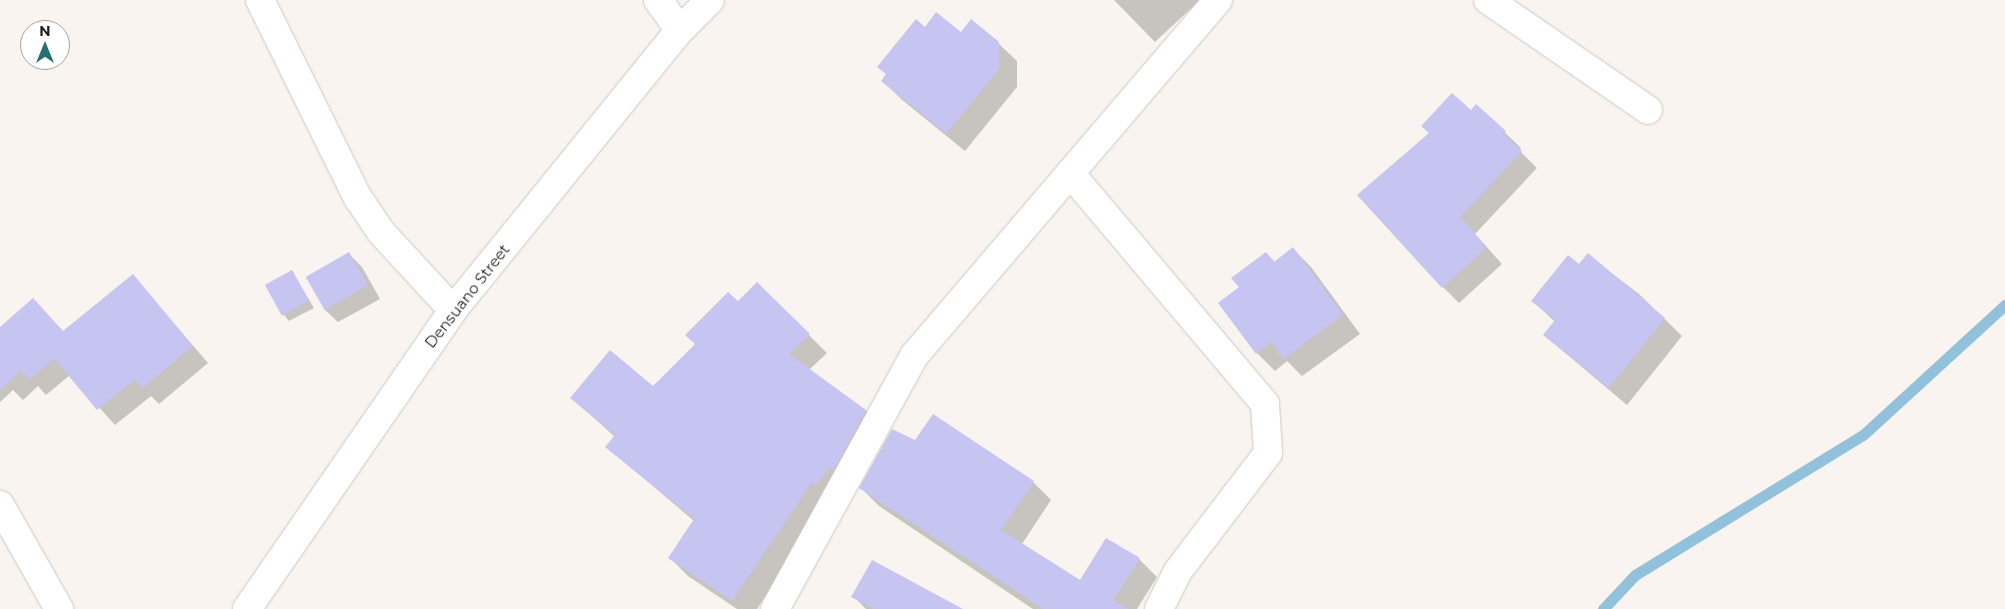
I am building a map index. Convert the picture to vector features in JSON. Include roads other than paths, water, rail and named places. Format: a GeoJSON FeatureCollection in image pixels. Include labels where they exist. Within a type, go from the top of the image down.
{"type":"FeatureCollection","features":[{"type":"Feature","properties":{"kind":"street"},"geometry":{"type":"LineString","coordinates":[[260,0],[358,198],[381,232],[453,310]]}},
{"type":"Feature","properties":{"kind":"street"},"geometry":{"type":"LineString","coordinates":[[658,0],[680,30]]}},
{"type":"Feature","properties":{"kind":"street","name":"Densuano Street"},"geometry":{"type":"LineString","coordinates":[[247,609],[453,310],[680,30],[710,0]]}},
{"type":"Feature","properties":{"kind":"street"},"geometry":{"type":"LineString","coordinates":[[775,609],[914,356],[1218,0]]}},
{"type":"Feature","properties":{"kind":"street"},"geometry":{"type":"LineString","coordinates":[[1488,0],[1648,110]]}},
{"type":"Feature","properties":{"kind":"street"},"geometry":{"type":"LineString","coordinates":[[1070,173],[1265,404],[1268,453],[1178,571],[1159,609]]}},
{"type":"Feature","properties":{"kind":"street"},"geometry":{"type":"LineString","coordinates":[[0,506],[59,609]]}},
{"type":"Feature","properties":{"kind":"waterway"},"geometry":{"type":"LineString","coordinates":[[1603,609],[1635,575],[1863,435],[2005,305]]}}]}
